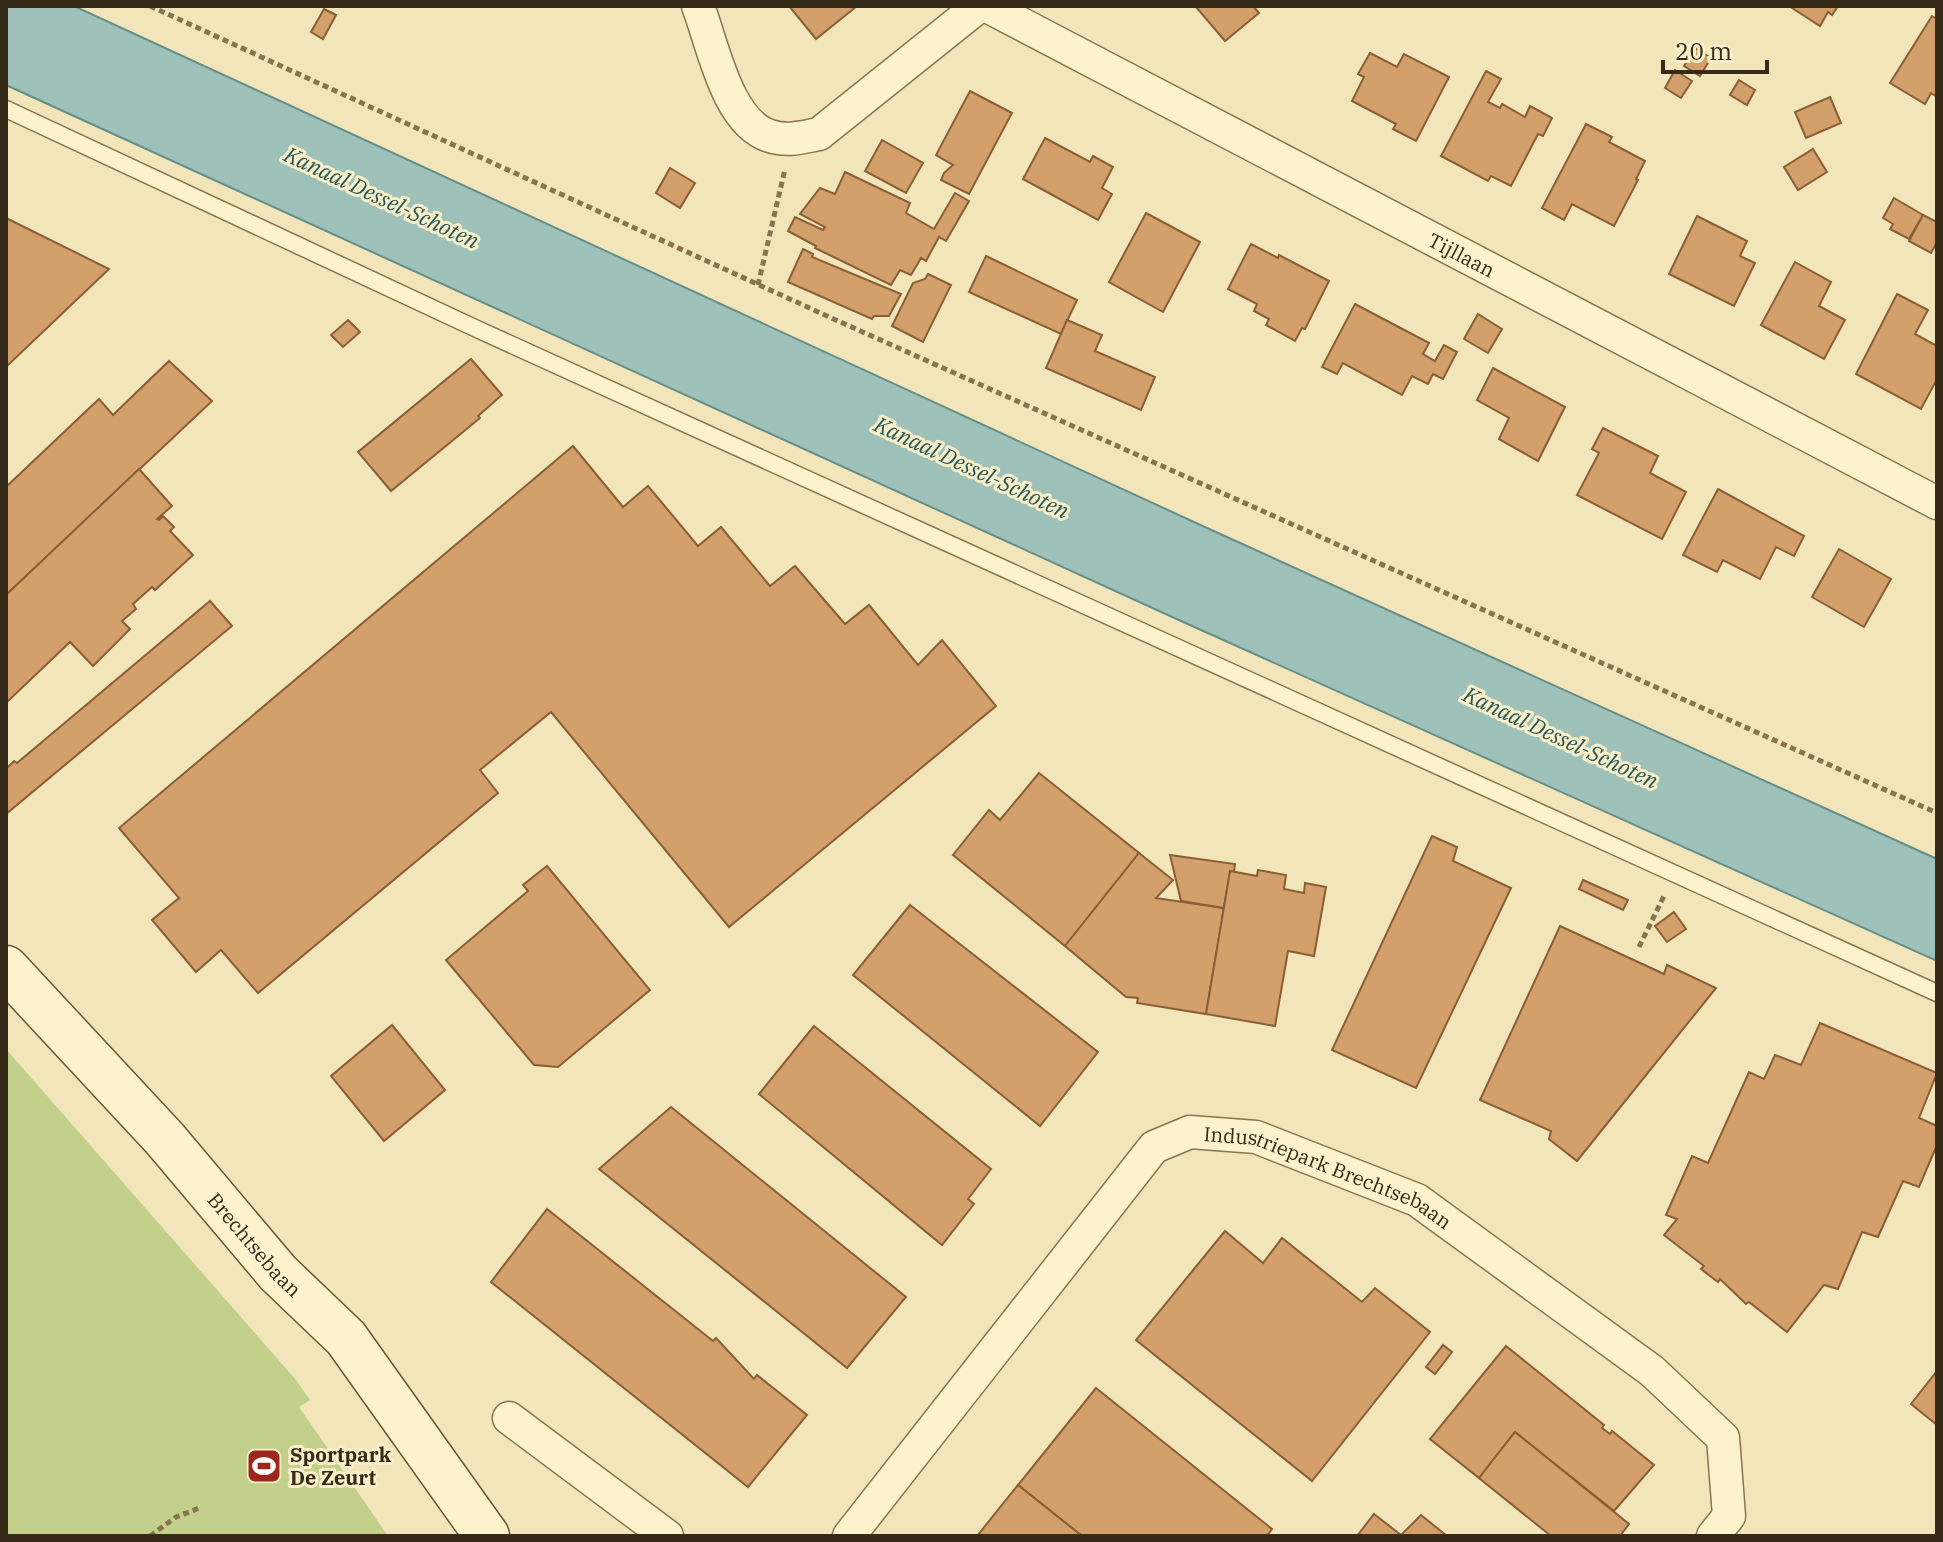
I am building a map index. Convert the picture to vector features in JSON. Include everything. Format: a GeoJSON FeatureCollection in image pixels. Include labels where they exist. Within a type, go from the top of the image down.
{"type":"FeatureCollection","features":[{"type":"Feature","properties":{"kind":"main road","name":"Brechtsebaan"},"geometry":{"type":"LineString","coordinates":[[6,968],[165,1139],[278,1273],[346,1338],[487,1536]]}},
{"type":"Feature","properties":{"kind":"street"},"geometry":{"type":"LineString","coordinates":[[698,6],[729,95],[748,124],[770,136],[792,139],[819,134],[979,6]]}},
{"type":"Feature","properties":{"kind":"street","name":"Tijllaan"},"geometry":{"type":"LineString","coordinates":[[987,6],[1937,503]]}},
{"type":"Feature","properties":{"kind":"street","name":"Industriepark Brechtsebaan"},"geometry":{"type":"LineString","coordinates":[[849,1536],[1154,1147],[1190,1132],[1256,1137],[1417,1200],[1652,1371],[1723,1438],[1729,1516],[1713,1536]]}},
{"type":"Feature","properties":{"kind":"street"},"geometry":{"type":"LineString","coordinates":[[509,1418],[667,1536]]}},
{"type":"Feature","properties":{"kind":"lane"},"geometry":{"type":"LineString","coordinates":[[6,109],[491,335],[1937,993]]}},
{"type":"Feature","properties":{"kind":"path"},"geometry":{"type":"LineString","coordinates":[[150,6],[758,285],[1937,813]]}},
{"type":"Feature","properties":{"kind":"path"},"geometry":{"type":"LineString","coordinates":[[758,285],[792,139]]}},
{"type":"Feature","properties":{"kind":"path"},"geometry":{"type":"LineString","coordinates":[[1639,947],[1675,874]]}},
{"type":"Feature","properties":{"kind":"path"},"geometry":{"type":"LineString","coordinates":[[150,1536],[176,1517],[202,1507]]}},
{"type":"Feature","properties":{"kind":"green space"},"geometry":{"type":"Polygon","coordinates":[[[6,1049],[296,1380],[310,1400],[299,1407],[388,1536],[6,1536],[6,1049]]]}},
{"type":"Feature","properties":{"kind":"water","name":"Kanaal Dessel-Schoten"},"geometry":{"type":"Polygon","coordinates":[[[6,6],[74,6],[1207,528],[1937,859],[1937,961],[1181,621],[6,85],[6,6]]]}},
{"type":"Feature","properties":{"kind":"building"},"geometry":{"type":"Polygon","coordinates":[[[789,6],[857,6],[816,39],[789,6]]]}},
{"type":"Feature","properties":{"kind":"building"},"geometry":{"type":"Polygon","coordinates":[[[1253,6],[1259,13],[1225,41],[1196,7],[1253,6]]]}},
{"type":"Feature","properties":{"kind":"building"},"geometry":{"type":"Polygon","coordinates":[[[1789,6],[1838,6],[1832,15],[1828,12],[1820,26],[1789,6]]]}},
{"type":"Feature","properties":{"kind":"building"},"geometry":{"type":"Polygon","coordinates":[[[324,9],[336,15],[323,39],[311,32],[324,9]]]}},
{"type":"Feature","properties":{"kind":"building"},"geometry":{"type":"Polygon","coordinates":[[[1932,16],[1937,19],[1937,97],[1931,93],[1925,104],[1890,83],[1932,16]]]}},
{"type":"Feature","properties":{"kind":"building"},"geometry":{"type":"Polygon","coordinates":[[[1695,48],[1711,58],[1700,76],[1684,66],[1695,48]]]}},
{"type":"Feature","properties":{"kind":"building"},"geometry":{"type":"Polygon","coordinates":[[[1370,53],[1397,67],[1404,54],[1449,77],[1416,141],[1393,129],[1396,124],[1352,101],[1364,77],[1358,74],[1370,53]]]}},
{"type":"Feature","properties":{"kind":"building"},"geometry":{"type":"Polygon","coordinates":[[[1675,70],[1692,81],[1681,98],[1665,88],[1675,70]]]}},
{"type":"Feature","properties":{"kind":"building"},"geometry":{"type":"Polygon","coordinates":[[[1486,71],[1501,79],[1488,102],[1500,108],[1502,104],[1525,117],[1530,106],[1552,118],[1543,136],[1538,134],[1511,186],[1491,176],[1488,181],[1441,156],[1486,71]]]}},
{"type":"Feature","properties":{"kind":"building"},"geometry":{"type":"Polygon","coordinates":[[[1739,80],[1755,90],[1747,105],[1730,95],[1739,80]]]}},
{"type":"Feature","properties":{"kind":"building"},"geometry":{"type":"Polygon","coordinates":[[[970,91],[1012,113],[969,194],[941,180],[953,165],[936,155],[970,91]]]}},
{"type":"Feature","properties":{"kind":"building"},"geometry":{"type":"Polygon","coordinates":[[[1830,97],[1841,123],[1806,138],[1795,112],[1830,97]]]}},
{"type":"Feature","properties":{"kind":"building"},"geometry":{"type":"Polygon","coordinates":[[[1586,124],[1612,137],[1609,142],[1645,161],[1614,226],[1572,204],[1564,220],[1542,208],[1586,124]]]}},
{"type":"Feature","properties":{"kind":"building"},"geometry":{"type":"Polygon","coordinates":[[[1045,138],[1090,162],[1093,156],[1113,167],[1102,188],[1112,194],[1098,220],[1023,179],[1045,138]]]}},
{"type":"Feature","properties":{"kind":"building"},"geometry":{"type":"Polygon","coordinates":[[[882,140],[923,163],[906,193],[865,171],[882,140]]]}},
{"type":"Feature","properties":{"kind":"building"},"geometry":{"type":"Polygon","coordinates":[[[1813,149],[1827,172],[1798,190],[1784,167],[1813,149]]]}},
{"type":"Feature","properties":{"kind":"building"},"geometry":{"type":"Polygon","coordinates":[[[670,168],[695,183],[680,208],[656,193],[670,168]]]}},
{"type":"Feature","properties":{"kind":"building"},"geometry":{"type":"Polygon","coordinates":[[[845,172],[910,203],[906,213],[934,229],[955,193],[969,201],[946,241],[939,237],[926,261],[921,258],[911,275],[900,270],[891,285],[815,248],[788,231],[795,217],[823,230],[825,227],[800,214],[820,188],[835,194],[845,172]]]}},
{"type":"Feature","properties":{"kind":"building"},"geometry":{"type":"Polygon","coordinates":[[[1894,198],[1923,215],[1909,239],[1890,229],[1893,224],[1883,218],[1894,198]]]}},
{"type":"Feature","properties":{"kind":"building"},"geometry":{"type":"Polygon","coordinates":[[[1146,213],[1200,242],[1163,312],[1109,282],[1146,213]]]}},
{"type":"Feature","properties":{"kind":"building"},"geometry":{"type":"Polygon","coordinates":[[[1923,215],[1937,222],[1937,242],[1931,253],[1909,241],[1923,215]]]}},
{"type":"Feature","properties":{"kind":"building"},"geometry":{"type":"Polygon","coordinates":[[[1697,216],[1747,241],[1740,256],[1755,263],[1734,306],[1669,274],[1697,216]]]}},
{"type":"Feature","properties":{"kind":"building"},"geometry":{"type":"Polygon","coordinates":[[[6,218],[109,269],[6,367],[6,218]]]}},
{"type":"Feature","properties":{"kind":"building"},"geometry":{"type":"Polygon","coordinates":[[[1251,244],[1329,281],[1305,329],[1302,328],[1295,341],[1266,325],[1269,319],[1254,311],[1257,304],[1228,289],[1251,244]]]}},
{"type":"Feature","properties":{"kind":"building"},"geometry":{"type":"Polygon","coordinates":[[[803,249],[813,254],[812,257],[901,294],[889,316],[874,316],[872,319],[788,282],[803,249]]]}},
{"type":"Feature","properties":{"kind":"building"},"geometry":{"type":"Polygon","coordinates":[[[986,256],[1077,300],[1061,334],[969,292],[986,256]]]}},
{"type":"Feature","properties":{"kind":"building"},"geometry":{"type":"Polygon","coordinates":[[[1795,262],[1831,282],[1819,306],[1845,320],[1824,359],[1761,325],[1795,262]]]}},
{"type":"Feature","properties":{"kind":"building"},"geometry":{"type":"Polygon","coordinates":[[[928,274],[951,285],[923,342],[892,326],[913,283],[925,279],[928,274]]]}},
{"type":"Feature","properties":{"kind":"building"},"geometry":{"type":"Polygon","coordinates":[[[1897,294],[1928,310],[1915,334],[1937,346],[1937,379],[1921,409],[1856,374],[1897,294]]]}},
{"type":"Feature","properties":{"kind":"building"},"geometry":{"type":"Polygon","coordinates":[[[1355,304],[1429,343],[1423,354],[1435,361],[1444,345],[1457,352],[1443,379],[1433,374],[1428,384],[1412,376],[1402,395],[1343,363],[1337,374],[1322,367],[1355,304]]]}},
{"type":"Feature","properties":{"kind":"building"},"geometry":{"type":"Polygon","coordinates":[[[1478,314],[1502,329],[1488,353],[1464,339],[1478,314]]]}},
{"type":"Feature","properties":{"kind":"building"},"geometry":{"type":"Polygon","coordinates":[[[348,320],[360,332],[343,347],[331,335],[348,320]]]}},
{"type":"Feature","properties":{"kind":"building"},"geometry":{"type":"Polygon","coordinates":[[[1067,320],[1102,335],[1095,351],[1155,377],[1141,410],[1046,368],[1067,320]]]}},
{"type":"Feature","properties":{"kind":"building"},"geometry":{"type":"Polygon","coordinates":[[[471,359],[502,395],[478,416],[480,418],[391,491],[358,452],[471,359]]]}},
{"type":"Feature","properties":{"kind":"building"},"geometry":{"type":"Polygon","coordinates":[[[169,361],[212,401],[6,595],[6,487],[99,399],[113,415],[169,361]]]}},
{"type":"Feature","properties":{"kind":"building"},"geometry":{"type":"Polygon","coordinates":[[[1493,368],[1565,407],[1538,461],[1499,439],[1509,418],[1477,400],[1493,368]]]}},
{"type":"Feature","properties":{"kind":"building"},"geometry":{"type":"Polygon","coordinates":[[[1603,428],[1658,456],[1650,473],[1686,492],[1662,539],[1577,495],[1599,453],[1592,449],[1603,428]]]}},
{"type":"Feature","properties":{"kind":"building"},"geometry":{"type":"Polygon","coordinates":[[[573,446],[623,507],[648,486],[698,546],[721,527],[770,586],[795,566],[845,624],[869,605],[918,665],[942,640],[996,706],[729,927],[551,712],[480,770],[498,793],[258,993],[221,950],[196,972],[152,920],[179,898],[119,828],[573,446]]]}},
{"type":"Feature","properties":{"kind":"building"},"geometry":{"type":"Polygon","coordinates":[[[139,469],[172,506],[157,519],[163,516],[174,527],[170,531],[193,555],[155,590],[152,587],[133,604],[136,609],[122,621],[130,629],[93,666],[70,642],[6,703],[6,595],[139,469]]]}},
{"type":"Feature","properties":{"kind":"building"},"geometry":{"type":"Polygon","coordinates":[[[1718,489],[1804,536],[1794,556],[1776,547],[1760,579],[1723,560],[1717,572],[1683,555],[1718,489]]]}},
{"type":"Feature","properties":{"kind":"building"},"geometry":{"type":"Polygon","coordinates":[[[1839,549],[1891,579],[1864,627],[1812,597],[1839,549]]]}},
{"type":"Feature","properties":{"kind":"building"},"geometry":{"type":"Polygon","coordinates":[[[210,601],[232,626],[6,814],[6,769],[210,601]]]}},
{"type":"Feature","properties":{"kind":"building"},"geometry":{"type":"Polygon","coordinates":[[[1039,773],[1139,853],[1065,946],[953,855],[989,810],[1000,820],[1039,773]]]}},
{"type":"Feature","properties":{"kind":"building"},"geometry":{"type":"Polygon","coordinates":[[[1432,836],[1457,847],[1453,861],[1511,888],[1416,1088],[1332,1050],[1432,836]]]}},
{"type":"Feature","properties":{"kind":"building"},"geometry":{"type":"Polygon","coordinates":[[[1139,853],[1173,880],[1156,898],[1224,908],[1206,1014],[1137,1003],[1138,998],[1126,997],[1065,946],[1139,853]]]}},
{"type":"Feature","properties":{"kind":"building"},"geometry":{"type":"Polygon","coordinates":[[[1170,855],[1235,864],[1234,872],[1230,871],[1224,908],[1181,901],[1170,855]]]}},
{"type":"Feature","properties":{"kind":"building"},"geometry":{"type":"Polygon","coordinates":[[[547,866],[650,990],[558,1067],[534,1065],[446,960],[528,891],[523,885],[547,866]]]}},
{"type":"Feature","properties":{"kind":"building"},"geometry":{"type":"Polygon","coordinates":[[[1258,870],[1286,875],[1284,889],[1304,893],[1305,883],[1326,887],[1314,956],[1288,951],[1275,1026],[1206,1014],[1230,871],[1257,876],[1258,870]]]}},
{"type":"Feature","properties":{"kind":"building"},"geometry":{"type":"Polygon","coordinates":[[[1583,880],[1628,900],[1623,910],[1579,889],[1583,880]]]}},
{"type":"Feature","properties":{"kind":"building"},"geometry":{"type":"Polygon","coordinates":[[[910,905],[1098,1052],[1040,1126],[853,975],[910,905]]]}},
{"type":"Feature","properties":{"kind":"building"},"geometry":{"type":"Polygon","coordinates":[[[1674,912],[1686,929],[1667,942],[1655,926],[1674,912]]]}},
{"type":"Feature","properties":{"kind":"building"},"geometry":{"type":"Polygon","coordinates":[[[1560,926],[1664,974],[1667,965],[1716,988],[1577,1161],[1549,1139],[1551,1131],[1480,1100],[1560,926]]]}},
{"type":"Feature","properties":{"kind":"building"},"geometry":{"type":"Polygon","coordinates":[[[1820,1023],[1937,1073],[1919,1118],[1937,1126],[1937,1145],[1919,1187],[1903,1181],[1878,1237],[1862,1232],[1838,1289],[1824,1285],[1787,1332],[1749,1302],[1746,1304],[1720,1279],[1718,1282],[1701,1269],[1704,1266],[1664,1235],[1677,1219],[1666,1215],[1692,1156],[1708,1163],[1749,1072],[1764,1079],[1775,1055],[1801,1065],[1820,1023]]]}},
{"type":"Feature","properties":{"kind":"building"},"geometry":{"type":"Polygon","coordinates":[[[392,1025],[445,1090],[384,1141],[331,1076],[392,1025]]]}},
{"type":"Feature","properties":{"kind":"building"},"geometry":{"type":"Polygon","coordinates":[[[814,1026],[991,1169],[968,1199],[974,1204],[942,1245],[759,1094],[814,1026]]]}},
{"type":"Feature","properties":{"kind":"building"},"geometry":{"type":"Polygon","coordinates":[[[671,1107],[906,1297],[847,1368],[599,1169],[671,1107]]]}},
{"type":"Feature","properties":{"kind":"building"},"geometry":{"type":"Polygon","coordinates":[[[547,1209],[713,1341],[716,1338],[754,1379],[757,1375],[807,1415],[748,1487],[491,1282],[547,1209]]]}},
{"type":"Feature","properties":{"kind":"building"},"geometry":{"type":"Polygon","coordinates":[[[1225,1231],[1263,1263],[1282,1238],[1362,1302],[1375,1288],[1430,1332],[1312,1481],[1136,1340],[1225,1231]]]}},
{"type":"Feature","properties":{"kind":"building"},"geometry":{"type":"Polygon","coordinates":[[[1443,1345],[1452,1352],[1435,1374],[1426,1367],[1443,1345]]]}},
{"type":"Feature","properties":{"kind":"building"},"geometry":{"type":"Polygon","coordinates":[[[1506,1346],[1604,1425],[1602,1428],[1610,1434],[1612,1431],[1654,1465],[1614,1511],[1515,1432],[1479,1478],[1430,1439],[1506,1346]]]}},
{"type":"Feature","properties":{"kind":"building"},"geometry":{"type":"Polygon","coordinates":[[[1937,1371],[1937,1425],[1911,1404],[1937,1371]]]}},
{"type":"Feature","properties":{"kind":"building"},"geometry":{"type":"Polygon","coordinates":[[[1096,1388],[1272,1529],[1267,1536],[1082,1536],[1018,1485],[1096,1388]]]}},
{"type":"Feature","properties":{"kind":"building"},"geometry":{"type":"Polygon","coordinates":[[[1515,1432],[1629,1524],[1620,1536],[1551,1536],[1479,1478],[1515,1432]]]}},
{"type":"Feature","properties":{"kind":"building"},"geometry":{"type":"Polygon","coordinates":[[[1018,1485],[1082,1536],[977,1536],[1018,1485]]]}},
{"type":"Feature","properties":{"kind":"building"},"geometry":{"type":"Polygon","coordinates":[[[1374,1514],[1401,1535],[1421,1515],[1447,1536],[1357,1536],[1374,1514]]]}},
{"type":"Feature","properties":{"kind":"place","name":"Sportpark De Zeurt"},"geometry":{"type":"Point","coordinates":[264,1466]}}]}
